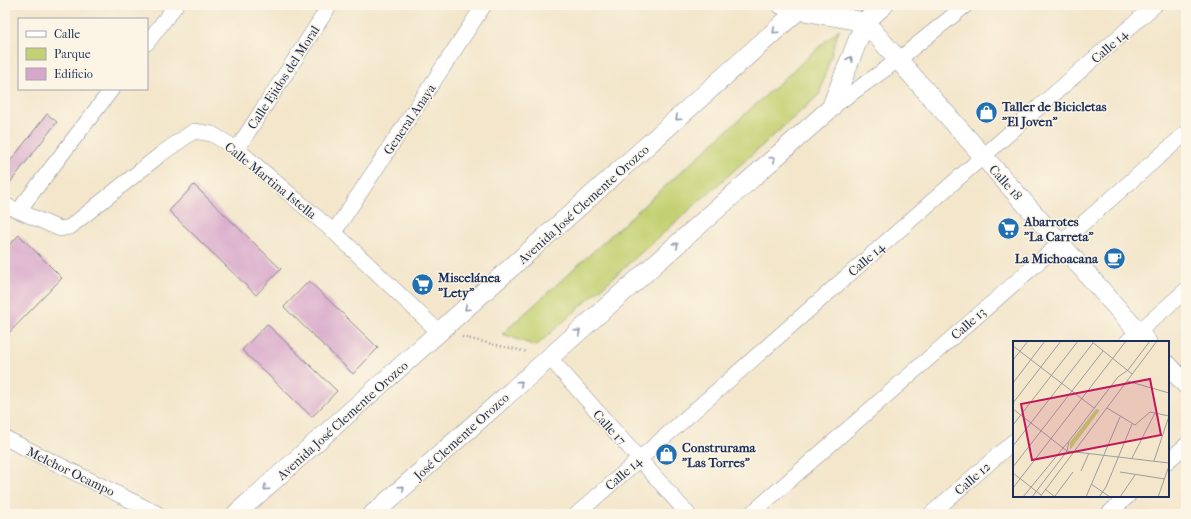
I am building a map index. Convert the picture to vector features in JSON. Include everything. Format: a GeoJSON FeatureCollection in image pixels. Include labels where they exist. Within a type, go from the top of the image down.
{"type":"FeatureCollection","features":[{"type":"Feature","properties":{"kind":"street"},"geometry":{"type":"LineString","coordinates":[[148,42],[176,5]]}},
{"type":"Feature","properties":{"kind":"street","name":"Calle Ejidos del Moral"},"geometry":{"type":"LineString","coordinates":[[237,149],[330,5]]}},
{"type":"Feature","properties":{"kind":"street","name":"General Anaya"},"geometry":{"type":"LineString","coordinates":[[334,232],[484,5]]}},
{"type":"Feature","properties":{"kind":"street"},"geometry":{"type":"LineString","coordinates":[[831,108],[865,22],[884,5]]}},
{"type":"Feature","properties":{"kind":"street"},"geometry":{"type":"LineString","coordinates":[[549,358],[831,108],[898,60],[966,5]]}},
{"type":"Feature","properties":{"kind":"street","name":"Calle 14"},"geometry":{"type":"LineString","coordinates":[[577,514],[1155,5]]}},
{"type":"Feature","properties":{"kind":"street"},"geometry":{"type":"LineString","coordinates":[[795,7],[865,22]]}},
{"type":"Feature","properties":{"kind":"street","name":"Avenida José Clemente Orozco"},"geometry":{"type":"LineString","coordinates":[[236,514],[439,332],[795,7]]}},
{"type":"Feature","properties":{"kind":"street","name":"Calle 18"},"geometry":{"type":"LineString","coordinates":[[865,22],[1060,243],[1138,339]]}},
{"type":"Feature","properties":{"kind":"street"},"geometry":{"type":"LineString","coordinates":[[5,205],[19,210],[111,90]]}},
{"type":"Feature","properties":{"kind":"street","name":"Calle Martina Istella"},"geometry":{"type":"LineString","coordinates":[[19,210],[60,229],[70,227],[161,154],[194,131],[212,134],[237,149],[334,232],[439,332]]}},
{"type":"Feature","properties":{"kind":"street","name":"Calle 13"},"geometry":{"type":"LineString","coordinates":[[751,514],[1186,133]]}},
{"type":"Feature","properties":{"kind":"street"},"geometry":{"type":"LineString","coordinates":[[1138,339],[1186,290]]}},
{"type":"Feature","properties":{"kind":"street","name":"Calle 17"},"geometry":{"type":"LineString","coordinates":[[549,358],[688,514]]}},
{"type":"Feature","properties":{"kind":"street","name":"José Clemente Orozco"},"geometry":{"type":"LineString","coordinates":[[373,514],[549,358]]}},
{"type":"Feature","properties":{"kind":"street"},"geometry":{"type":"LineString","coordinates":[[1169,366],[1186,386]]}},
{"type":"Feature","properties":{"kind":"street","name":"Melchor Ocampo"},"geometry":{"type":"LineString","coordinates":[[5,438],[158,514]]}},
{"type":"Feature","properties":{"kind":"street","name":"Calle 12"},"geometry":{"type":"LineString","coordinates":[[931,514],[1013,442]]}},
{"type":"Feature","properties":{"kind":"street"},"geometry":{"type":"LineString","coordinates":[[1169,460],[1186,445]]}},
{"type":"Feature","properties":{"kind":"street"},"geometry":{"type":"LineString","coordinates":[[1108,514],[1127,497]]}},
{"type":"Feature","properties":{"kind":"path"},"geometry":{"type":"LineString","coordinates":[[439,332],[549,358]]}},
{"type":"Feature","properties":{"kind":"green space"},"geometry":{"type":"Polygon","coordinates":[[[839,29],[819,95],[536,346],[502,334],[839,29]]]}},
{"type":"Feature","properties":{"kind":"building"},"geometry":{"type":"Polygon","coordinates":[[[47,114],[57,122],[6,188],[5,168],[47,114]]]}},
{"type":"Feature","properties":{"kind":"building"},"geometry":{"type":"Polygon","coordinates":[[[194,185],[281,269],[256,295],[169,211],[194,185]]]}},
{"type":"Feature","properties":{"kind":"building"},"geometry":{"type":"Polygon","coordinates":[[[19,235],[62,278],[5,337],[5,249],[19,235]]]}},
{"type":"Feature","properties":{"kind":"building"},"geometry":{"type":"Polygon","coordinates":[[[309,281],[378,348],[353,374],[284,307],[309,281]]]}},
{"type":"Feature","properties":{"kind":"building"},"geometry":{"type":"Polygon","coordinates":[[[267,324],[337,391],[312,417],[242,350],[267,324]]]}},
{"type":"Feature","properties":{"kind":"place","name":"Taller de Bicicletas \"El Joven\""},"geometry":{"type":"Point","coordinates":[986,113]}},
{"type":"Feature","properties":{"kind":"place","name":"Abarrotes \"La Carreta\""},"geometry":{"type":"Point","coordinates":[1008,228]}},
{"type":"Feature","properties":{"kind":"place","name":"La Michoacana"},"geometry":{"type":"Point","coordinates":[1114,258]}},
{"type":"Feature","properties":{"kind":"place","name":"Miscelánea \"Lety\""},"geometry":{"type":"Point","coordinates":[423,284]}},
{"type":"Feature","properties":{"kind":"place","name":"Construrama \"Las Torres\""},"geometry":{"type":"Point","coordinates":[666,454]}}]}
